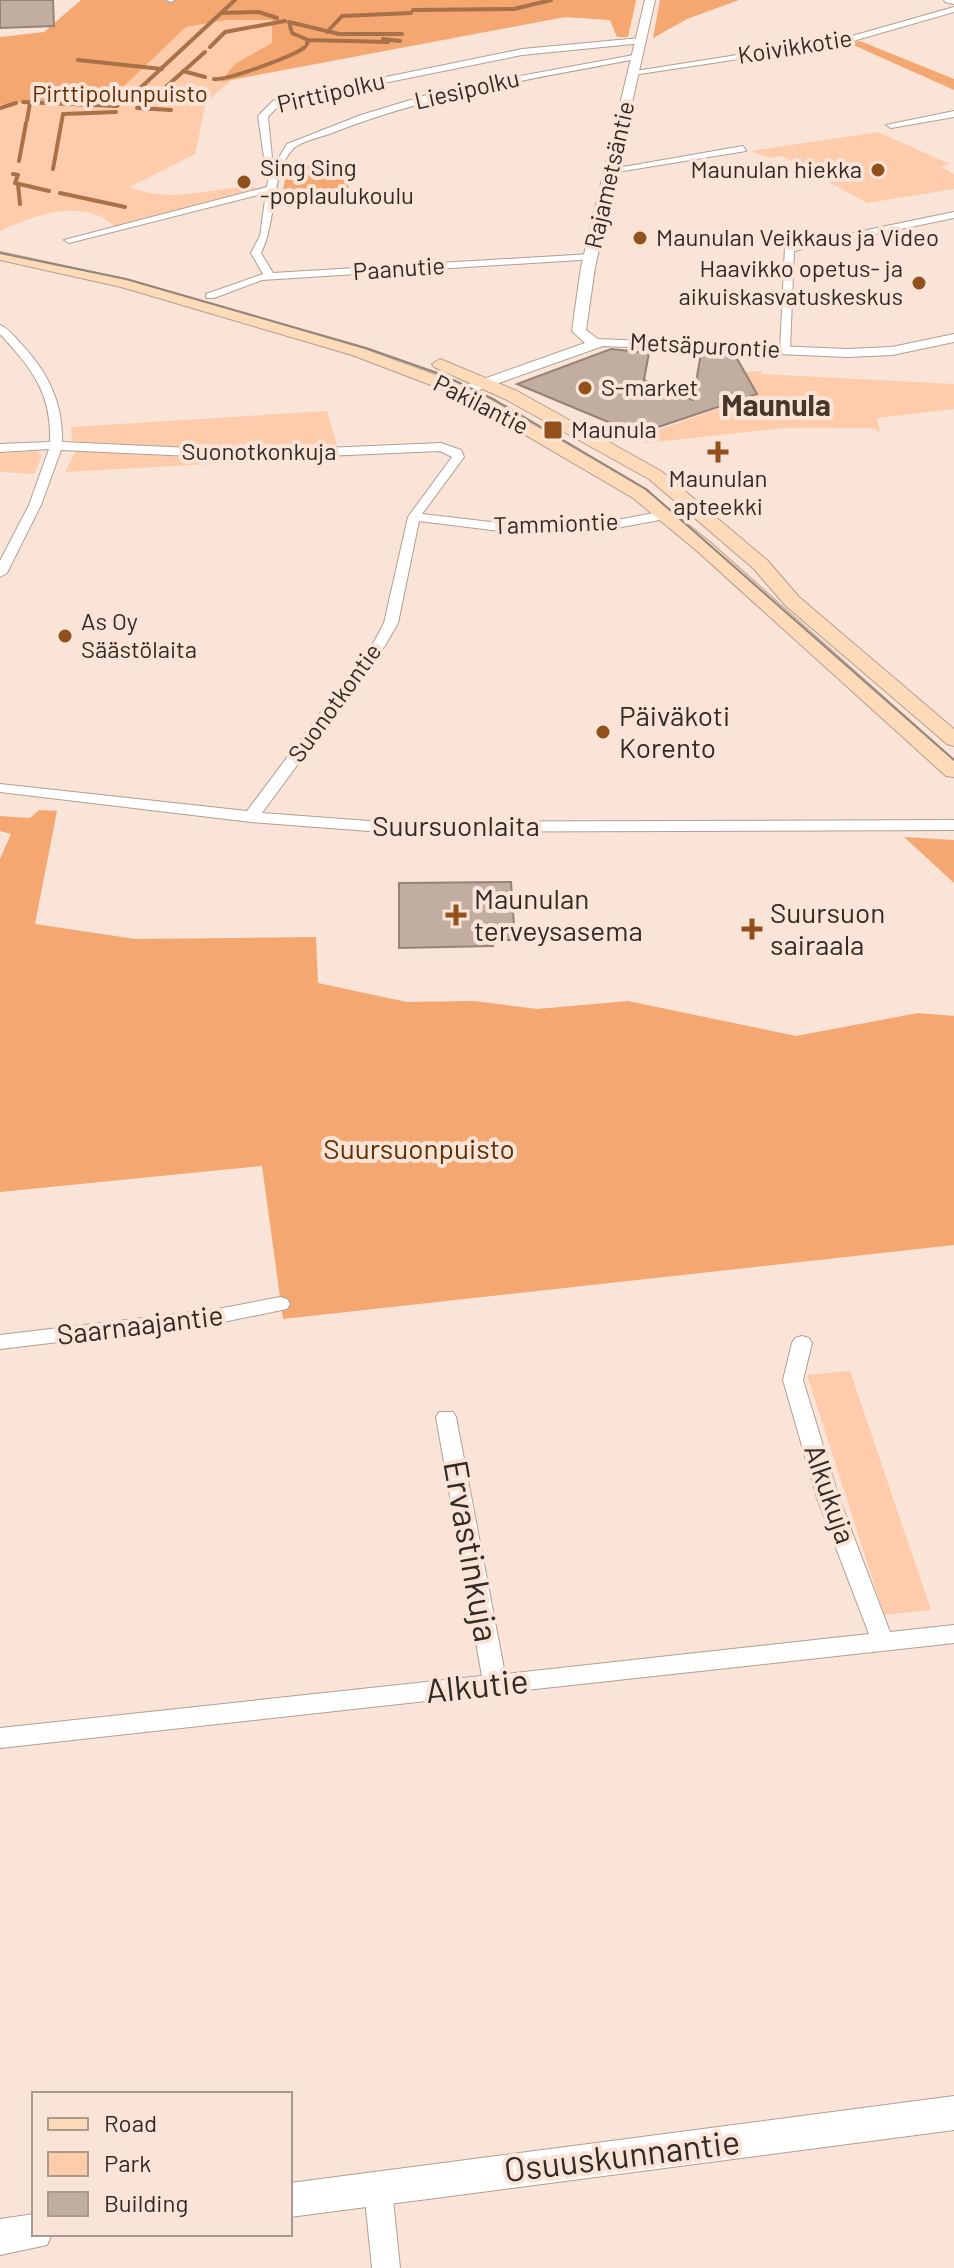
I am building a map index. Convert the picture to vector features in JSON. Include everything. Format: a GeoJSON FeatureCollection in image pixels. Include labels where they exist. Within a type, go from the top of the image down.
{"type":"FeatureCollection","features":[{"type":"Feature","properties":{"kind":"main road","name":"Pakilantie"},"geometry":{"type":"LineString","coordinates":[[0,246],[117,270],[210,296],[442,365],[487,383],[643,467],[760,564],[792,601],[954,740]]}},
{"type":"Feature","properties":{"kind":"main road","name":"Pakilantie"},"geometry":{"type":"LineString","coordinates":[[0,256],[124,283],[358,352],[463,391],[622,482],[665,515],[954,771]]}},
{"type":"Feature","properties":{"kind":"street","name":"Rajametsäntie"},"geometry":{"type":"LineString","coordinates":[[594,343],[579,331],[591,257],[650,0]]}},
{"type":"Feature","properties":{"kind":"street","name":"Koivikkotie"},"geometry":{"type":"LineString","coordinates":[[633,72],[846,40],[954,9]]}},
{"type":"Feature","properties":{"kind":"street","name":"Pirttipolku"},"geometry":{"type":"LineString","coordinates":[[270,276],[256,253],[265,236],[274,175],[267,167],[269,157],[263,116],[277,102],[522,52],[640,41]]}},
{"type":"Feature","properties":{"kind":"street","name":"Liesipolku"},"geometry":{"type":"LineString","coordinates":[[274,175],[290,146],[364,117],[454,91],[636,56]]}},
{"type":"Feature","properties":{"kind":"street"},"geometry":{"type":"LineString","coordinates":[[891,125],[954,114]]}},
{"type":"Feature","properties":{"kind":"street"},"geometry":{"type":"LineString","coordinates":[[611,170],[743,149]]}},
{"type":"Feature","properties":{"kind":"street"},"geometry":{"type":"LineString","coordinates":[[69,240],[271,189]]}},
{"type":"Feature","properties":{"kind":"street"},"geometry":{"type":"LineString","coordinates":[[784,349],[789,249],[954,215]]}},
{"type":"Feature","properties":{"kind":"street","name":"Paanutie"},"geometry":{"type":"LineString","coordinates":[[210,296],[254,278],[270,276],[591,257]]}},
{"type":"Feature","properties":{"kind":"street"},"geometry":{"type":"LineString","coordinates":[[0,328],[44,379],[57,420],[59,446],[0,573]]}},
{"type":"Feature","properties":{"kind":"street","name":"Metsäpurontie"},"geometry":{"type":"LineString","coordinates":[[463,391],[594,343],[878,352],[954,338]]}},
{"type":"Feature","properties":{"kind":"street","name":"Suonotkonkuja"},"geometry":{"type":"LineString","coordinates":[[0,448],[59,446],[215,455],[441,447],[457,453]]}},
{"type":"Feature","properties":{"kind":"street","name":"Suonotkontie"},"geometry":{"type":"LineString","coordinates":[[251,817],[387,631],[414,517],[458,457],[457,453]]}},
{"type":"Feature","properties":{"kind":"street","name":"Tammiontie"},"geometry":{"type":"LineString","coordinates":[[414,517],[525,530],[591,527],[697,509]]}},
{"type":"Feature","properties":{"kind":"street","name":"Suursuonlaita"},"geometry":{"type":"LineString","coordinates":[[0,788],[330,825],[434,828],[914,822],[954,825]]}},
{"type":"Feature","properties":{"kind":"street","name":"Suursuonlaita"},"geometry":{"type":"LineString","coordinates":[[914,822],[954,814]]}},
{"type":"Feature","properties":{"kind":"street","name":"Saarnaajantie"},"geometry":{"type":"LineString","coordinates":[[0,1342],[218,1316],[280,1304]]}},
{"type":"Feature","properties":{"kind":"street","name":"Alkukuja"},"geometry":{"type":"LineString","coordinates":[[802,1343],[793,1380],[828,1498],[883,1642]]}},
{"type":"Feature","properties":{"kind":"street","name":"Ervastinkuja"},"geometry":{"type":"LineString","coordinates":[[446,1417],[495,1684]]}},
{"type":"Feature","properties":{"kind":"street","name":"Alkutie"},"geometry":{"type":"LineString","coordinates":[[0,1738],[954,1634]]}},
{"type":"Feature","properties":{"kind":"street","name":"Osuuskunnantie"},"geometry":{"type":"LineString","coordinates":[[292,2200],[954,2113]]}},
{"type":"Feature","properties":{"kind":"street"},"geometry":{"type":"LineString","coordinates":[[378,2189],[386,2268]]}},
{"type":"Feature","properties":{"kind":"street"},"geometry":{"type":"LineString","coordinates":[[0,2237],[32,2232]]}},
{"type":"Feature","properties":{"kind":"green space"},"geometry":{"type":"Polygon","coordinates":[[[81,0],[636,0],[628,37],[617,37],[610,20],[565,17],[220,82],[235,64],[272,43],[272,20],[226,20],[186,27],[105,104],[33,100],[0,105],[0,37],[44,32],[81,0]]]}},
{"type":"Feature","properties":{"kind":"green space","name":"Pirttipolunpuisto"},"geometry":{"type":"Polygon","coordinates":[[[636,0],[632,21],[565,17],[232,80],[206,102],[195,154],[130,187],[177,195],[239,187],[255,187],[254,190],[115,227],[103,218],[74,211],[28,219],[0,231],[0,39],[58,36],[159,1],[636,0]]]}},
{"type":"Feature","properties":{"kind":"green space"},"geometry":{"type":"Polygon","coordinates":[[[660,0],[739,0],[687,19],[653,38],[660,0]]]}},
{"type":"Feature","properties":{"kind":"green space"},"geometry":{"type":"Polygon","coordinates":[[[860,41],[954,79],[954,90],[849,43],[860,41]]]}},
{"type":"Feature","properties":{"kind":"green space","name":"Maunulan hiekka"},"geometry":{"type":"Polygon","coordinates":[[[878,132],[950,164],[940,166],[954,174],[954,189],[867,203],[782,156],[769,158],[751,151],[878,132]]]}},
{"type":"Feature","properties":{"kind":"green space"},"geometry":{"type":"Polygon","coordinates":[[[288,162],[346,172],[350,194],[302,195],[302,192],[283,191],[288,162]]]}},
{"type":"Feature","properties":{"kind":"green space"},"geometry":{"type":"Polygon","coordinates":[[[761,371],[762,374],[954,384],[954,409],[877,418],[880,432],[870,428],[786,428],[646,443],[636,438],[757,395],[744,372],[761,371]]]}},
{"type":"Feature","properties":{"kind":"green space"},"geometry":{"type":"Polygon","coordinates":[[[327,411],[337,446],[193,448],[72,441],[71,427],[327,411]]]}},
{"type":"Feature","properties":{"kind":"green space"},"geometry":{"type":"Polygon","coordinates":[[[38,451],[42,456],[34,474],[0,472],[0,453],[38,451]]]}},
{"type":"Feature","properties":{"kind":"green space"},"geometry":{"type":"Polygon","coordinates":[[[79,451],[222,459],[357,456],[65,472],[74,454],[79,451]]]}},
{"type":"Feature","properties":{"kind":"green space","name":"Suursuonpuisto"},"geometry":{"type":"Polygon","coordinates":[[[39,810],[57,811],[35,924],[135,939],[316,937],[318,983],[407,1002],[474,1001],[537,1009],[628,1001],[796,1036],[918,1013],[954,1016],[954,1245],[283,1319],[262,1166],[0,1192],[0,859],[11,834],[0,831],[0,816],[30,818],[39,810]]]}},
{"type":"Feature","properties":{"kind":"green space"},"geometry":{"type":"Polygon","coordinates":[[[904,837],[954,840],[954,883],[904,837]]]}},
{"type":"Feature","properties":{"kind":"green space"},"geometry":{"type":"Polygon","coordinates":[[[850,1371],[931,1610],[884,1615],[807,1375],[850,1371]]]}},
{"type":"Feature","properties":{"kind":"building"},"geometry":{"type":"Polygon","coordinates":[[[0,0],[53,0],[54,26],[0,28],[0,0]]]}},
{"type":"Feature","properties":{"kind":"building"},"geometry":{"type":"Polygon","coordinates":[[[611,349],[649,353],[644,380],[693,400],[701,353],[735,355],[757,394],[634,435],[621,424],[618,426],[517,384],[611,349]]]}},
{"type":"Feature","properties":{"kind":"building","name":"Maunulan terveysasema"},"geometry":{"type":"Polygon","coordinates":[[[511,882],[515,940],[492,940],[493,946],[399,948],[399,883],[511,882]]]}},
{"type":"Feature","properties":{"kind":"waterway"},"geometry":{"type":"LineString","coordinates":[[221,13],[235,0]]}},
{"type":"Feature","properties":{"kind":"waterway"},"geometry":{"type":"LineString","coordinates":[[413,10],[514,9],[551,0]]}},
{"type":"Feature","properties":{"kind":"waterway"},"geometry":{"type":"LineString","coordinates":[[221,13],[259,12],[277,18]]}},
{"type":"Feature","properties":{"kind":"waterway"},"geometry":{"type":"LineString","coordinates":[[161,69],[221,13]]}},
{"type":"Feature","properties":{"kind":"waterway"},"geometry":{"type":"LineString","coordinates":[[328,31],[342,16],[411,13]]}},
{"type":"Feature","properties":{"kind":"waterway"},"geometry":{"type":"LineString","coordinates":[[210,47],[225,32],[285,21]]}},
{"type":"Feature","properties":{"kind":"waterway"},"geometry":{"type":"LineString","coordinates":[[308,40],[292,33],[289,22],[328,31]]}},
{"type":"Feature","properties":{"kind":"waterway"},"geometry":{"type":"LineString","coordinates":[[328,31],[402,34]]}},
{"type":"Feature","properties":{"kind":"waterway"},"geometry":{"type":"LineString","coordinates":[[383,39],[400,41]]}},
{"type":"Feature","properties":{"kind":"waterway"},"geometry":{"type":"LineString","coordinates":[[307,44],[308,40]]}},
{"type":"Feature","properties":{"kind":"waterway"},"geometry":{"type":"LineString","coordinates":[[308,40],[388,42]]}},
{"type":"Feature","properties":{"kind":"waterway"},"geometry":{"type":"LineString","coordinates":[[214,79],[260,67],[305,47]]}},
{"type":"Feature","properties":{"kind":"waterway"},"geometry":{"type":"LineString","coordinates":[[184,71],[205,52]]}},
{"type":"Feature","properties":{"kind":"waterway"},"geometry":{"type":"LineString","coordinates":[[78,60],[161,69]]}},
{"type":"Feature","properties":{"kind":"waterway"},"geometry":{"type":"LineString","coordinates":[[136,92],[161,69]]}},
{"type":"Feature","properties":{"kind":"waterway"},"geometry":{"type":"LineString","coordinates":[[158,94],[184,71]]}},
{"type":"Feature","properties":{"kind":"waterway"},"geometry":{"type":"LineString","coordinates":[[184,71],[205,77]]}},
{"type":"Feature","properties":{"kind":"waterway"},"geometry":{"type":"LineString","coordinates":[[23,102],[117,106],[133,94]]}},
{"type":"Feature","properties":{"kind":"waterway"},"geometry":{"type":"LineString","coordinates":[[138,108],[154,97]]}},
{"type":"Feature","properties":{"kind":"waterway"},"geometry":{"type":"LineString","coordinates":[[0,108],[16,103]]}},
{"type":"Feature","properties":{"kind":"waterway"},"geometry":{"type":"LineString","coordinates":[[27,120],[30,103]]}},
{"type":"Feature","properties":{"kind":"waterway"},"geometry":{"type":"LineString","coordinates":[[137,108],[171,110]]}},
{"type":"Feature","properties":{"kind":"waterway"},"geometry":{"type":"LineString","coordinates":[[53,169],[63,114],[116,112]]}},
{"type":"Feature","properties":{"kind":"waterway"},"geometry":{"type":"LineString","coordinates":[[19,161],[26,123]]}},
{"type":"Feature","properties":{"kind":"waterway"},"geometry":{"type":"LineString","coordinates":[[13,174],[18,175],[15,183],[49,191]]}},
{"type":"Feature","properties":{"kind":"waterway"},"geometry":{"type":"LineString","coordinates":[[18,184],[20,204]]}},
{"type":"Feature","properties":{"kind":"waterway"},"geometry":{"type":"LineString","coordinates":[[60,193],[125,207]]}},
{"type":"Feature","properties":{"kind":"tram line"},"geometry":{"type":"LineString","coordinates":[[0,253],[126,279],[366,348],[443,375],[495,400],[646,489],[954,760]]}},
{"type":"Feature","properties":{"kind":"place","name":"Maunulan hiekka"},"geometry":{"type":"Point","coordinates":[878,170]}},
{"type":"Feature","properties":{"kind":"place","name":"Sing Sing -poplaulukoulu"},"geometry":{"type":"Point","coordinates":[244,182]}},
{"type":"Feature","properties":{"kind":"place","name":"Maunulan Veikkaus ja Video"},"geometry":{"type":"Point","coordinates":[640,238]}},
{"type":"Feature","properties":{"kind":"place","name":"Haavikko opetus- ja aikuiskasvatuskeskus"},"geometry":{"type":"Point","coordinates":[919,283]}},
{"type":"Feature","properties":{"kind":"place","name":"S-market"},"geometry":{"type":"Point","coordinates":[585,388]}},
{"type":"Feature","properties":{"kind":"place","name":"Maunula"},"geometry":{"type":"Point","coordinates":[553,430]}},
{"type":"Feature","properties":{"kind":"place","name":"Maunulan apteekki"},"geometry":{"type":"Point","coordinates":[718,452]}},
{"type":"Feature","properties":{"kind":"place","name":"As Oy Säästölaita"},"geometry":{"type":"Point","coordinates":[65,636]}},
{"type":"Feature","properties":{"kind":"place","name":"Päiväkoti Korento"},"geometry":{"type":"Point","coordinates":[603,732]}},
{"type":"Feature","properties":{"kind":"place","name":"Maunulan terveysasema"},"geometry":{"type":"Point","coordinates":[456,915]}},
{"type":"Feature","properties":{"kind":"place","name":"Suursuon sairaala"},"geometry":{"type":"Point","coordinates":[752,929]}},
{"type":"Feature","properties":{"kind":"district","name":"Maunula"},"geometry":{"type":"Point","coordinates":[776,406]}}]}
